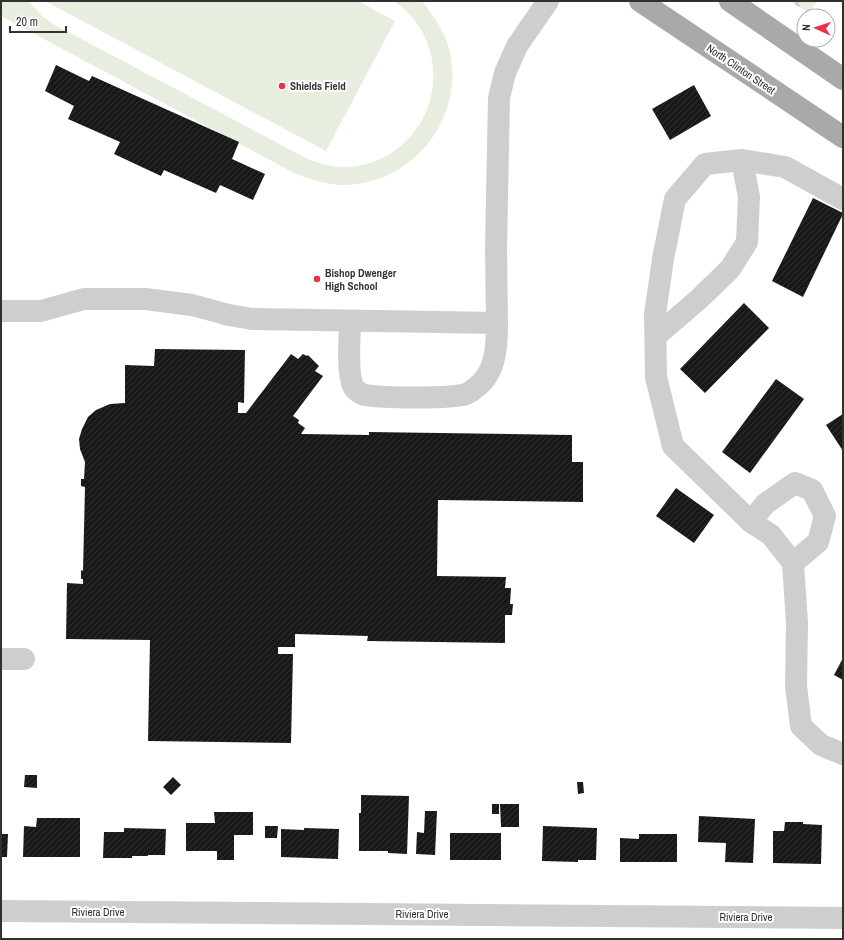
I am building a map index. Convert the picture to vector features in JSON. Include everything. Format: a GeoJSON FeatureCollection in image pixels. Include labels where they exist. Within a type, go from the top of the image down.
{"type":"FeatureCollection","features":[{"type":"Feature","properties":{"kind":"main road","name":"North Clinton Street"},"geometry":{"type":"LineString","coordinates":[[640,1],[843,137]]}},
{"type":"Feature","properties":{"kind":"main road"},"geometry":{"type":"LineString","coordinates":[[730,1],[843,79]]}},
{"type":"Feature","properties":{"kind":"street"},"geometry":{"type":"LineString","coordinates":[[350,321],[350,381],[356,390],[364,395],[399,397],[449,396],[465,394],[475,389],[494,364],[497,342],[496,248],[499,98],[505,73],[517,46],[548,1]]}},
{"type":"Feature","properties":{"kind":"street"},"geometry":{"type":"LineString","coordinates":[[656,336],[699,299],[730,269],[747,242],[749,197],[742,160]]}},
{"type":"Feature","properties":{"kind":"street"},"geometry":{"type":"LineString","coordinates":[[843,199],[785,167],[742,160],[705,164],[675,199],[655,314],[656,377],[672,446],[751,522],[771,535],[793,563],[797,623],[796,686],[801,726],[821,745],[843,754]]}},
{"type":"Feature","properties":{"kind":"street"},"geometry":{"type":"LineString","coordinates":[[1,311],[41,311],[84,299],[145,299],[192,305],[229,315],[252,319],[497,323]]}},
{"type":"Feature","properties":{"kind":"street"},"geometry":{"type":"LineString","coordinates":[[751,522],[765,504],[795,484],[812,490],[825,516],[818,542],[793,563]]}},
{"type":"Feature","properties":{"kind":"street"},"geometry":{"type":"LineString","coordinates":[[1,659],[24,659]]}},
{"type":"Feature","properties":{"kind":"street","name":"Riviera Drive"},"geometry":{"type":"LineString","coordinates":[[1,911],[843,918]]}},
{"type":"Feature","properties":{"kind":"green space"},"geometry":{"type":"Polygon","coordinates":[[[1,1],[29,1],[42,16],[55,25],[302,156],[331,166],[355,166],[377,161],[396,150],[412,134],[424,116],[431,94],[433,72],[429,48],[416,22],[405,10],[393,1],[422,1],[436,21],[447,42],[452,68],[451,94],[444,118],[431,139],[414,158],[394,172],[370,181],[344,185],[324,183],[294,173],[1,16],[1,1]]]}},
{"type":"Feature","properties":{"kind":"green space","name":"Shields Field"},"geometry":{"type":"Polygon","coordinates":[[[45,1],[358,1],[395,21],[326,151],[45,1]]]}},
{"type":"Feature","properties":{"kind":"green space"},"geometry":{"type":"Polygon","coordinates":[[[789,1],[817,1],[812,8],[801,8],[789,1]]]}},
{"type":"Feature","properties":{"kind":"building"},"geometry":{"type":"Polygon","coordinates":[[[56,65],[89,81],[92,76],[239,142],[232,159],[265,174],[253,200],[220,185],[216,193],[164,170],[161,176],[114,154],[120,142],[68,119],[74,106],[45,91],[56,65]]]}},
{"type":"Feature","properties":{"kind":"building"},"geometry":{"type":"Polygon","coordinates":[[[694,85],[711,116],[670,140],[652,109],[694,85]]]}},
{"type":"Feature","properties":{"kind":"building"},"geometry":{"type":"Polygon","coordinates":[[[813,198],[843,214],[803,297],[772,281],[813,198]]]}},
{"type":"Feature","properties":{"kind":"building"},"geometry":{"type":"Polygon","coordinates":[[[744,303],[769,328],[705,393],[680,369],[744,303]]]}},
{"type":"Feature","properties":{"kind":"building"},"geometry":{"type":"Polygon","coordinates":[[[155,349],[245,350],[244,403],[238,402],[238,413],[246,413],[291,354],[298,359],[303,354],[308,355],[319,366],[315,371],[323,376],[293,416],[299,420],[298,423],[305,428],[301,434],[369,435],[369,432],[572,435],[572,462],[583,462],[583,502],[438,500],[437,576],[506,577],[505,588],[511,588],[510,604],[513,604],[512,615],[505,615],[505,643],[367,641],[368,636],[295,634],[295,647],[278,647],[278,654],[293,654],[291,743],[148,741],[150,640],[66,639],[67,583],[83,584],[83,579],[81,579],[81,570],[83,571],[85,487],[81,486],[81,479],[84,479],[85,462],[80,449],[79,439],[82,429],[88,417],[96,410],[110,404],[125,403],[125,365],[154,366],[155,349]]]}},
{"type":"Feature","properties":{"kind":"building"},"geometry":{"type":"Polygon","coordinates":[[[776,379],[804,399],[750,473],[722,452],[776,379]]]}},
{"type":"Feature","properties":{"kind":"building"},"geometry":{"type":"Polygon","coordinates":[[[843,414],[843,451],[826,425],[843,414]]]}},
{"type":"Feature","properties":{"kind":"building"},"geometry":{"type":"Polygon","coordinates":[[[676,488],[714,515],[694,543],[656,516],[676,488]]]}},
{"type":"Feature","properties":{"kind":"building"},"geometry":{"type":"Polygon","coordinates":[[[843,658],[843,680],[834,675],[843,658]]]}},
{"type":"Feature","properties":{"kind":"building"},"geometry":{"type":"Polygon","coordinates":[[[25,775],[37,775],[37,788],[24,787],[25,775]]]}},
{"type":"Feature","properties":{"kind":"building"},"geometry":{"type":"Polygon","coordinates":[[[173,777],[181,785],[171,795],[163,787],[173,777]]]}},
{"type":"Feature","properties":{"kind":"building"},"geometry":{"type":"Polygon","coordinates":[[[577,782],[583,782],[584,793],[578,794],[577,782]]]}},
{"type":"Feature","properties":{"kind":"building"},"geometry":{"type":"Polygon","coordinates":[[[361,795],[409,796],[407,854],[388,853],[388,851],[359,851],[359,813],[361,813],[361,795]]]}},
{"type":"Feature","properties":{"kind":"building"},"geometry":{"type":"Polygon","coordinates":[[[492,804],[499,804],[499,814],[492,814],[492,804]]]}},
{"type":"Feature","properties":{"kind":"building"},"geometry":{"type":"Polygon","coordinates":[[[500,804],[519,804],[519,827],[501,827],[500,804]]]}},
{"type":"Feature","properties":{"kind":"building"},"geometry":{"type":"Polygon","coordinates":[[[425,811],[437,811],[435,855],[416,854],[417,832],[424,833],[425,811]]]}},
{"type":"Feature","properties":{"kind":"building"},"geometry":{"type":"Polygon","coordinates":[[[214,812],[253,812],[253,835],[234,835],[234,860],[217,860],[217,851],[186,851],[186,823],[215,823],[214,812]]]}},
{"type":"Feature","properties":{"kind":"building"},"geometry":{"type":"Polygon","coordinates":[[[699,816],[755,819],[753,863],[725,862],[726,843],[698,842],[699,816]]]}},
{"type":"Feature","properties":{"kind":"building"},"geometry":{"type":"Polygon","coordinates":[[[37,818],[80,818],[80,857],[23,857],[24,826],[36,827],[37,818]]]}},
{"type":"Feature","properties":{"kind":"building"},"geometry":{"type":"Polygon","coordinates":[[[785,822],[803,822],[803,824],[822,825],[821,864],[773,863],[773,831],[784,831],[785,822]]]}},
{"type":"Feature","properties":{"kind":"building"},"geometry":{"type":"Polygon","coordinates":[[[265,826],[278,826],[277,838],[265,838],[265,826]]]}},
{"type":"Feature","properties":{"kind":"building"},"geometry":{"type":"Polygon","coordinates":[[[543,826],[597,828],[596,860],[578,860],[578,862],[542,861],[543,826]]]}},
{"type":"Feature","properties":{"kind":"building"},"geometry":{"type":"Polygon","coordinates":[[[124,828],[166,829],[165,855],[132,856],[132,858],[103,858],[104,832],[124,832],[124,828]]]}},
{"type":"Feature","properties":{"kind":"building"},"geometry":{"type":"Polygon","coordinates":[[[304,828],[339,829],[338,859],[281,857],[281,829],[304,830],[304,828]]]}},
{"type":"Feature","properties":{"kind":"building"},"geometry":{"type":"Polygon","coordinates":[[[450,833],[501,833],[501,860],[450,860],[450,833]]]}},
{"type":"Feature","properties":{"kind":"building"},"geometry":{"type":"Polygon","coordinates":[[[1,834],[8,834],[7,857],[1,857],[1,834]]]}},
{"type":"Feature","properties":{"kind":"building"},"geometry":{"type":"Polygon","coordinates":[[[639,834],[677,834],[677,862],[620,862],[620,838],[639,839],[639,834]]]}},
{"type":"Feature","properties":{"kind":"place","name":"Shields Field"},"geometry":{"type":"Point","coordinates":[282,86]}},
{"type":"Feature","properties":{"kind":"place","name":"Bishop Dwenger High School"},"geometry":{"type":"Point","coordinates":[317,279]}}]}
